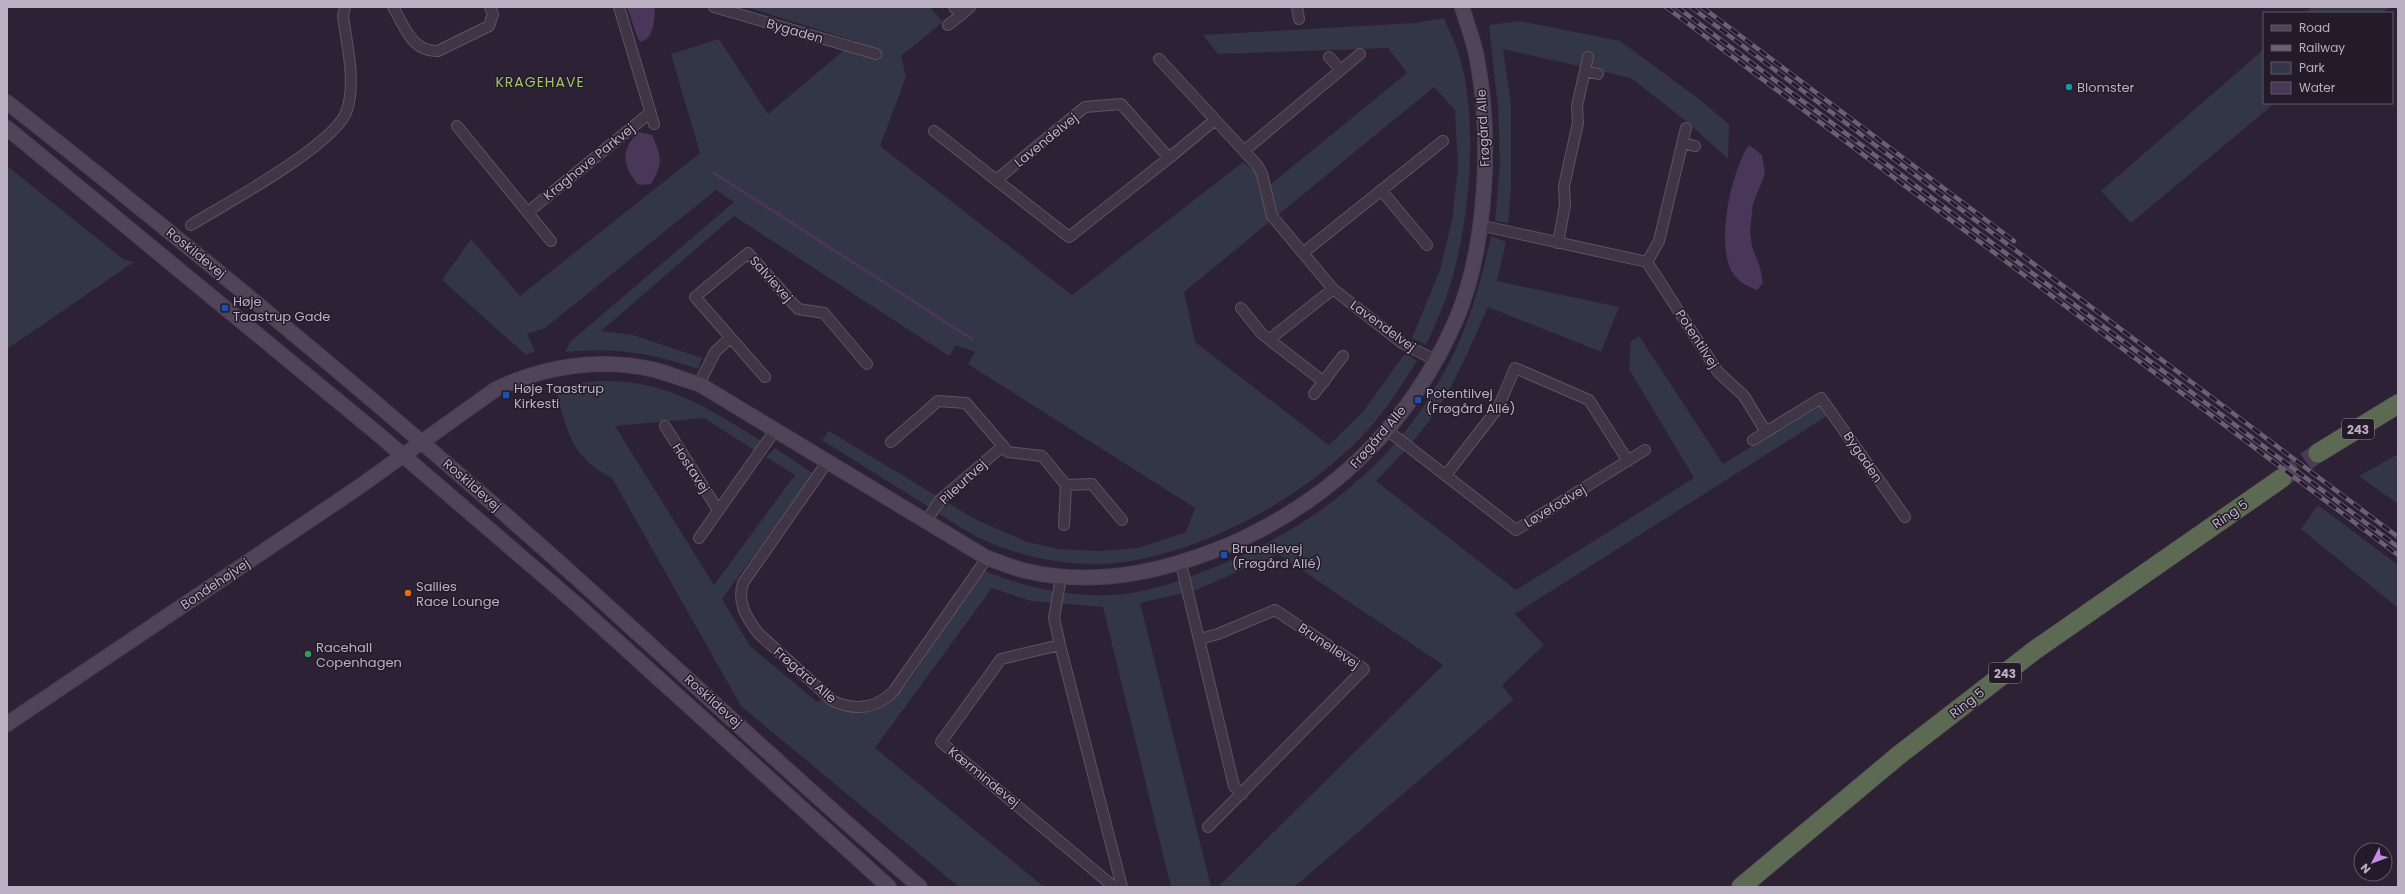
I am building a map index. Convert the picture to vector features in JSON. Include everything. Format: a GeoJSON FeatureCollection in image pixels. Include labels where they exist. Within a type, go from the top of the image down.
{"type":"FeatureCollection","features":[{"type":"Feature","properties":{"kind":"highway","name":"243"},"geometry":{"type":"LineString","coordinates":[[2318,453],[2398,404]]}},
{"type":"Feature","properties":{"kind":"highway","name":"Ring 5"},"geometry":{"type":"LineString","coordinates":[[1741,887],[1899,755],[2035,650],[2282,478]]}},
{"type":"Feature","properties":{"kind":"main road","name":"Frøgård Alle"},"geometry":{"type":"LineString","coordinates":[[422,441],[496,389],[520,377],[582,364],[633,366],[656,370],[699,384],[776,429],[987,558],[1025,571],[1061,576],[1113,577],[1181,564],[1255,533],[1292,512],[1344,475],[1369,452],[1418,390],[1456,320],[1470,276],[1479,225],[1485,170],[1484,112],[1477,58],[1462,7]]}},
{"type":"Feature","properties":{"kind":"main road","name":"Roskildevej"},"geometry":{"type":"LineString","coordinates":[[7,102],[148,214],[422,441],[576,577],[920,887]]}},
{"type":"Feature","properties":{"kind":"main road","name":"Roskildevej"},"geometry":{"type":"LineString","coordinates":[[7,128],[402,455],[574,602],[889,887]]}},
{"type":"Feature","properties":{"kind":"main road","name":"Bondehøjvej"},"geometry":{"type":"LineString","coordinates":[[7,724],[356,489],[422,441]]}},
{"type":"Feature","properties":{"kind":"street"},"geometry":{"type":"LineString","coordinates":[[191,224],[311,150],[339,125],[346,112],[350,99],[350,75],[344,16],[345,7]]}},
{"type":"Feature","properties":{"kind":"street"},"geometry":{"type":"LineString","coordinates":[[393,7],[414,44],[429,52],[438,51],[489,26],[493,14],[490,7]]}},
{"type":"Feature","properties":{"kind":"street","name":"Kraghave Parkvej"},"geometry":{"type":"LineString","coordinates":[[619,7],[654,124]]}},
{"type":"Feature","properties":{"kind":"street","name":"Bygaden"},"geometry":{"type":"LineString","coordinates":[[714,7],[876,54]]}},
{"type":"Feature","properties":{"kind":"street"},"geometry":{"type":"LineString","coordinates":[[948,25],[957,11],[970,7]]}},
{"type":"Feature","properties":{"kind":"street"},"geometry":{"type":"LineString","coordinates":[[1297,7],[1299,19]]}},
{"type":"Feature","properties":{"kind":"street"},"geometry":{"type":"LineString","coordinates":[[1244,151],[1360,54]]}},
{"type":"Feature","properties":{"kind":"street"},"geometry":{"type":"LineString","coordinates":[[1329,57],[1340,70]]}},
{"type":"Feature","properties":{"kind":"street"},"geometry":{"type":"LineString","coordinates":[[1558,243],[1564,205],[1564,186],[1578,123],[1577,106],[1588,57]]}},
{"type":"Feature","properties":{"kind":"street","name":"Lavendelvej"},"geometry":{"type":"LineString","coordinates":[[1159,59],[1244,151],[1262,174],[1272,216],[1333,289],[1402,343],[1435,360]]}},
{"type":"Feature","properties":{"kind":"street"},"geometry":{"type":"LineString","coordinates":[[1585,71],[1598,74]]}},
{"type":"Feature","properties":{"kind":"street","name":"Lavendelvej"},"geometry":{"type":"LineString","coordinates":[[996,180],[1085,107],[1121,104],[1169,158]]}},
{"type":"Feature","properties":{"kind":"street","name":"Kraghave Parkvej"},"geometry":{"type":"LineString","coordinates":[[528,212],[646,116],[651,114]]}},
{"type":"Feature","properties":{"kind":"street"},"geometry":{"type":"LineString","coordinates":[[934,131],[1069,237],[1215,120]]}},
{"type":"Feature","properties":{"kind":"street"},"geometry":{"type":"LineString","coordinates":[[458,126],[551,241]]}},
{"type":"Feature","properties":{"kind":"street"},"geometry":{"type":"LineString","coordinates":[[1479,225],[1647,262],[1659,241],[1686,128]]}},
{"type":"Feature","properties":{"kind":"street"},"geometry":{"type":"LineString","coordinates":[[1303,252],[1443,141]]}},
{"type":"Feature","properties":{"kind":"street"},"geometry":{"type":"LineString","coordinates":[[1683,143],[1695,146]]}},
{"type":"Feature","properties":{"kind":"street"},"geometry":{"type":"LineString","coordinates":[[1381,190],[1427,245]]}},
{"type":"Feature","properties":{"kind":"street","name":"Salvievej"},"geometry":{"type":"LineString","coordinates":[[765,377],[695,297],[748,253],[798,309],[824,314],[868,364]]}},
{"type":"Feature","properties":{"kind":"street","name":"Potentilvej"},"geometry":{"type":"LineString","coordinates":[[1647,262],[1718,372],[1744,396],[1766,432]]}},
{"type":"Feature","properties":{"kind":"street"},"geometry":{"type":"LineString","coordinates":[[1270,340],[1333,289]]}},
{"type":"Feature","properties":{"kind":"street"},"geometry":{"type":"LineString","coordinates":[[1242,308],[1270,340],[1324,382]]}},
{"type":"Feature","properties":{"kind":"street"},"geometry":{"type":"LineString","coordinates":[[699,384],[716,352],[730,338]]}},
{"type":"Feature","properties":{"kind":"street"},"geometry":{"type":"LineString","coordinates":[[1314,394],[1343,356]]}},
{"type":"Feature","properties":{"kind":"street"},"geometry":{"type":"LineString","coordinates":[[1446,476],[1498,408],[1515,368],[1589,400],[1628,461]]}},
{"type":"Feature","properties":{"kind":"street","name":"Bygaden"},"geometry":{"type":"LineString","coordinates":[[1766,432],[1821,398],[1905,518]]}},
{"type":"Feature","properties":{"kind":"street"},"geometry":{"type":"LineString","coordinates":[[891,442],[938,401],[966,403],[1008,452],[1042,456],[1066,485],[1064,525]]}},
{"type":"Feature","properties":{"kind":"street","name":"Hostavej"},"geometry":{"type":"LineString","coordinates":[[664,426],[718,510]]}},
{"type":"Feature","properties":{"kind":"street","name":"Hostavej"},"geometry":{"type":"LineString","coordinates":[[699,538],[776,429]]}},
{"type":"Feature","properties":{"kind":"street","name":"Løvefodvej"},"geometry":{"type":"LineString","coordinates":[[1387,430],[1516,530],[1645,450]]}},
{"type":"Feature","properties":{"kind":"street"},"geometry":{"type":"LineString","coordinates":[[1753,440],[1766,432]]}},
{"type":"Feature","properties":{"kind":"street","name":"Pileurtvej"},"geometry":{"type":"LineString","coordinates":[[926,521],[941,499],[1003,446]]}},
{"type":"Feature","properties":{"kind":"street","name":"Frøgård Alle"},"geometry":{"type":"LineString","coordinates":[[828,461],[743,583],[740,592],[741,603],[748,620],[758,633],[833,701],[845,707],[857,708],[873,706],[889,696],[987,558]]}},
{"type":"Feature","properties":{"kind":"street"},"geometry":{"type":"LineString","coordinates":[[1066,485],[1092,484],[1122,520]]}},
{"type":"Feature","properties":{"kind":"street"},"geometry":{"type":"LineString","coordinates":[[1181,564],[1234,786],[1242,794]]}},
{"type":"Feature","properties":{"kind":"street"},"geometry":{"type":"LineString","coordinates":[[1061,576],[1054,618],[1122,887]]}},
{"type":"Feature","properties":{"kind":"street","name":"Brunellevej"},"geometry":{"type":"LineString","coordinates":[[1200,639],[1218,634],[1275,610],[1364,669],[1208,827]]}},
{"type":"Feature","properties":{"kind":"street","name":"Kærmindevej"},"geometry":{"type":"LineString","coordinates":[[1060,645],[1001,659],[941,742],[1114,887]]}},
{"type":"Feature","properties":{"kind":"green space"},"geometry":{"type":"Polygon","coordinates":[[[746,7],[930,7],[943,22],[901,56],[906,77],[880,146],[1072,295],[1243,162],[1271,184],[1407,73],[1388,48],[1218,54],[1203,35],[1414,23],[1444,18],[1458,51],[1465,78],[1469,109],[1469,175],[1461,241],[1454,271],[1446,298],[1426,345],[1412,338],[1440,270],[1452,220],[1458,167],[1455,110],[1434,87],[1184,292],[1195,342],[1329,445],[1363,412],[1405,353],[1417,361],[1393,398],[1366,432],[1341,456],[1312,480],[1245,522],[1208,538],[1172,551],[1135,560],[1086,564],[1044,559],[1003,548],[966,531],[822,440],[829,431],[975,519],[1027,542],[1059,549],[1099,551],[1138,548],[1186,532],[1195,508],[968,364],[975,352],[956,345],[949,356],[734,216],[601,331],[633,335],[702,358],[698,369],[648,355],[633,353],[617,351],[565,352],[570,342],[734,202],[716,190],[545,328],[527,334],[535,351],[526,355],[442,280],[471,239],[520,296],[700,153],[671,54],[719,39],[768,114],[855,41],[746,7]]]}},
{"type":"Feature","properties":{"kind":"green space"},"geometry":{"type":"Polygon","coordinates":[[[2312,7],[2390,7],[2384,12],[2306,12],[2312,7]]]}},
{"type":"Feature","properties":{"kind":"green space"},"geometry":{"type":"Polygon","coordinates":[[[1520,21],[1620,41],[1695,96],[1729,124],[1728,159],[1686,121],[1631,78],[1503,49],[1511,105],[1511,188],[1508,223],[1495,221],[1500,164],[1498,108],[1489,25],[1520,21]]]}},
{"type":"Feature","properties":{"kind":"green space"},"geometry":{"type":"Polygon","coordinates":[[[2263,50],[2263,104],[2274,104],[2131,223],[2101,191],[2263,50]]]}},
{"type":"Feature","properties":{"kind":"green space"},"geometry":{"type":"Polygon","coordinates":[[[7,166],[123,259],[134,262],[7,349],[7,166]]]}},
{"type":"Feature","properties":{"kind":"green space"},"geometry":{"type":"Polygon","coordinates":[[[1491,236],[1506,242],[1497,281],[1619,307],[1601,352],[1488,307],[1464,360],[1444,399],[1415,439],[1376,481],[1516,590],[1694,478],[1629,369],[1631,341],[1639,336],[1723,464],[1819,404],[1827,416],[1515,614],[1544,645],[1502,685],[1513,700],[1294,887],[1218,887],[1443,665],[1278,554],[1196,590],[1140,603],[1211,887],[1171,887],[1103,607],[1031,601],[992,588],[875,748],[1044,887],[959,887],[741,706],[612,478],[598,470],[587,461],[572,441],[567,430],[555,388],[600,381],[628,382],[649,386],[688,399],[724,418],[761,441],[754,450],[704,418],[615,426],[714,585],[795,475],[766,457],[775,448],[814,474],[722,599],[750,646],[817,702],[824,699],[850,711],[872,711],[888,703],[903,688],[985,571],[1036,588],[1071,594],[1106,595],[1124,594],[1146,590],[1189,577],[1244,554],[1309,518],[1339,496],[1367,472],[1393,445],[1417,416],[1437,385],[1464,331],[1482,276],[1491,236]]]}},
{"type":"Feature","properties":{"kind":"green space"},"geometry":{"type":"Polygon","coordinates":[[[2398,454],[2398,504],[2359,476],[2398,454]]]}},
{"type":"Feature","properties":{"kind":"green space"},"geometry":{"type":"Polygon","coordinates":[[[2318,505],[2398,565],[2398,608],[2301,529],[2318,505]]]}},
{"type":"Feature","properties":{"kind":"water"},"geometry":{"type":"Polygon","coordinates":[[[627,7],[655,7],[653,28],[646,40],[641,42],[638,39],[627,7]]]}},
{"type":"Feature","properties":{"kind":"water"},"geometry":{"type":"Polygon","coordinates":[[[639,132],[652,135],[659,154],[660,159],[658,170],[651,184],[639,185],[629,172],[627,165],[626,151],[633,138],[639,132]]]}},
{"type":"Feature","properties":{"kind":"water"},"geometry":{"type":"Polygon","coordinates":[[[1749,145],[1762,155],[1765,174],[1753,204],[1750,231],[1752,247],[1760,267],[1763,283],[1757,290],[1736,278],[1728,263],[1725,247],[1727,210],[1731,190],[1742,157],[1749,145]]]}},
{"type":"Feature","properties":{"kind":"waterway"},"geometry":{"type":"LineString","coordinates":[[714,173],[972,339]]}},
{"type":"Feature","properties":{"kind":"tunnel"},"geometry":{"type":"LineString","coordinates":[[2282,478],[2318,453]]}},
{"type":"Feature","properties":{"kind":"railway"},"geometry":{"type":"LineString","coordinates":[[1666,7],[2398,555]]}},
{"type":"Feature","properties":{"kind":"railway"},"geometry":{"type":"LineString","coordinates":[[1677,7],[2398,547]]}},
{"type":"Feature","properties":{"kind":"railway"},"geometry":{"type":"LineString","coordinates":[[1691,7],[2398,537]]}},
{"type":"Feature","properties":{"kind":"railway"},"geometry":{"type":"LineString","coordinates":[[1702,7],[2014,241]]}},
{"type":"Feature","properties":{"kind":"place","name":"Blomster"},"geometry":{"type":"Point","coordinates":[2069,87]}},
{"type":"Feature","properties":{"kind":"place","name":"Høje Taastrup Gade"},"geometry":{"type":"Point","coordinates":[225,308]}},
{"type":"Feature","properties":{"kind":"place","name":"Høje Taastrup Kirkesti"},"geometry":{"type":"Point","coordinates":[506,395]}},
{"type":"Feature","properties":{"kind":"place","name":"Potentilvej (Frøgård Allé)"},"geometry":{"type":"Point","coordinates":[1418,400]}},
{"type":"Feature","properties":{"kind":"place","name":"Brunellevej (Frøgård Allé)"},"geometry":{"type":"Point","coordinates":[1224,555]}},
{"type":"Feature","properties":{"kind":"place","name":"Sallies Race Lounge"},"geometry":{"type":"Point","coordinates":[408,593]}},
{"type":"Feature","properties":{"kind":"place","name":"Racehall Copenhagen"},"geometry":{"type":"Point","coordinates":[308,654]}},
{"type":"Feature","properties":{"kind":"district","name":"KRAGEHAVE"},"geometry":{"type":"Point","coordinates":[540,82]}}]}
